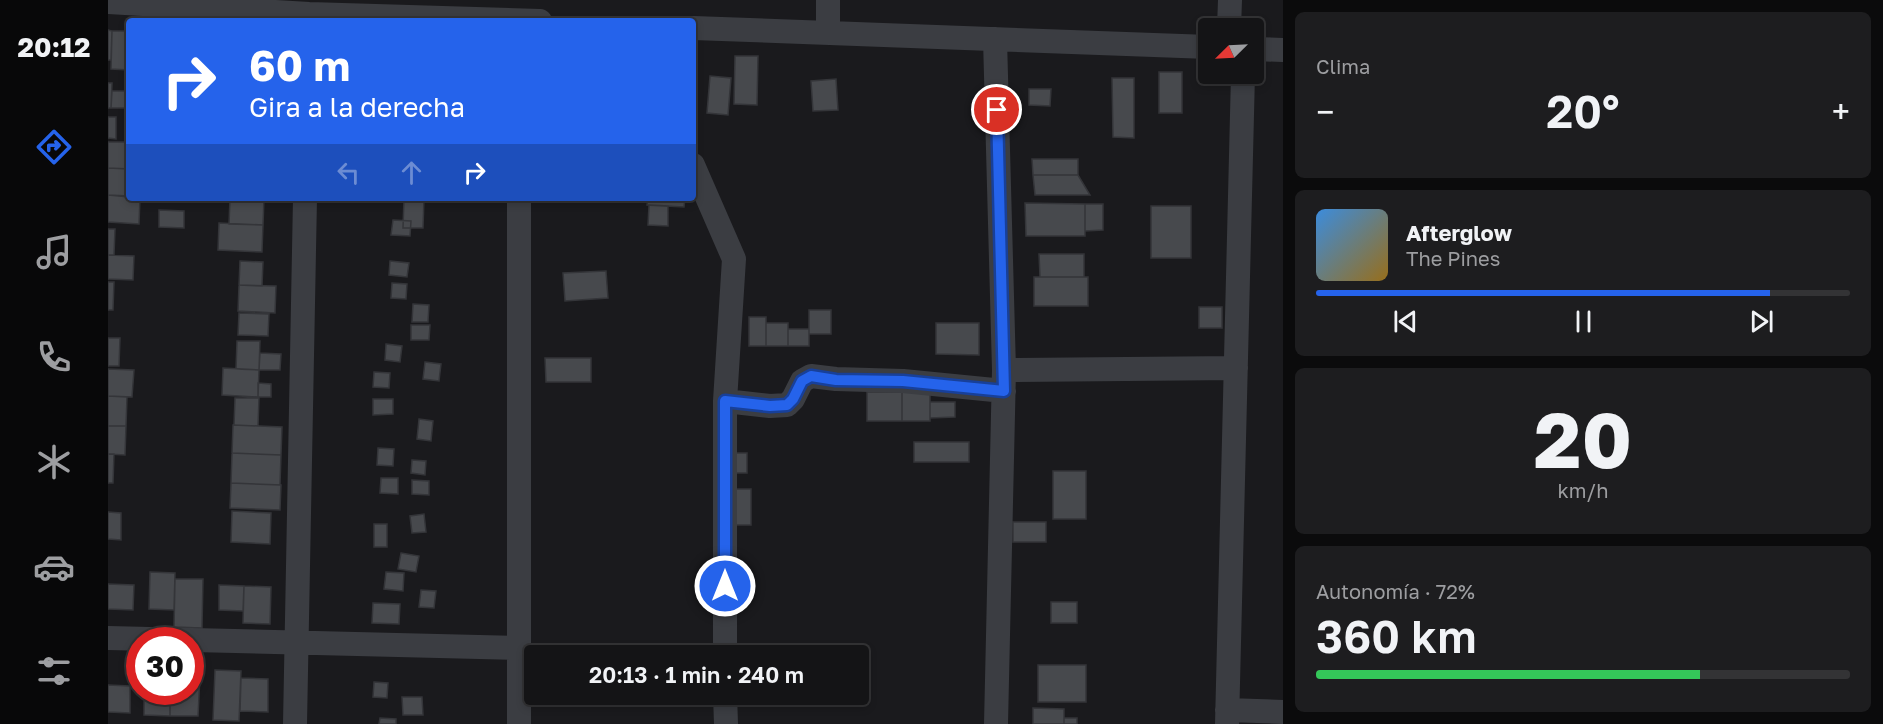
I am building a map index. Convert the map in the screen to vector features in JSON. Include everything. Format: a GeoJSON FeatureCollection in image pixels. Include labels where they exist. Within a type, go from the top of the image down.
{"type":"FeatureCollection","features":[{"type":"Feature","properties":{"kind":"street"},"geometry":{"type":"LineString","coordinates":[[828,0],[828,33]]}},
{"type":"Feature","properties":{"kind":"street"},"geometry":{"type":"LineString","coordinates":[[1229,18],[1230,0]]}},
{"type":"Feature","properties":{"kind":"street"},"geometry":{"type":"LineString","coordinates":[[108,2],[309,17],[363,18]]}},
{"type":"Feature","properties":{"kind":"street"},"geometry":{"type":"LineString","coordinates":[[696,27],[1198,47]]}},
{"type":"Feature","properties":{"kind":"street"},"geometry":{"type":"LineString","coordinates":[[995,39],[1004,380],[996,724]]}},
{"type":"Feature","properties":{"kind":"street"},"geometry":{"type":"LineString","coordinates":[[1264,49],[1283,50]]}},
{"type":"Feature","properties":{"kind":"street"},"geometry":{"type":"LineString","coordinates":[[1243,84],[1227,717],[1283,712]]}},
{"type":"Feature","properties":{"kind":"street"},"geometry":{"type":"LineString","coordinates":[[696,172],[734,259],[725,401],[725,645]]}},
{"type":"Feature","properties":{"kind":"street"},"geometry":{"type":"LineString","coordinates":[[295,724],[305,201]]}},
{"type":"Feature","properties":{"kind":"street"},"geometry":{"type":"LineString","coordinates":[[519,201],[519,724]]}},
{"type":"Feature","properties":{"kind":"street"},"geometry":{"type":"LineString","coordinates":[[725,401],[770,406],[787,405],[793,399],[802,381],[811,376],[836,380],[1004,380],[1236,368]]}},
{"type":"Feature","properties":{"kind":"street"},"geometry":{"type":"LineString","coordinates":[[108,638],[519,648]]}},
{"type":"Feature","properties":{"kind":"street"},"geometry":{"type":"LineString","coordinates":[[725,705],[726,724]]}},
{"type":"Feature","properties":{"kind":"building"},"geometry":{"type":"Polygon","coordinates":[[[108,30],[112,31],[111,60],[108,60],[108,30]]]}},
{"type":"Feature","properties":{"kind":"building"},"geometry":{"type":"Polygon","coordinates":[[[112,31],[126,31],[126,70],[111,69],[112,31]]]}},
{"type":"Feature","properties":{"kind":"building"},"geometry":{"type":"Polygon","coordinates":[[[735,56],[758,56],[757,105],[734,104],[735,56]]]}},
{"type":"Feature","properties":{"kind":"building"},"geometry":{"type":"Polygon","coordinates":[[[1159,72],[1182,72],[1182,113],[1159,113],[1159,72]]]}},
{"type":"Feature","properties":{"kind":"building"},"geometry":{"type":"Polygon","coordinates":[[[710,76],[731,78],[728,115],[707,113],[710,76]]]}},
{"type":"Feature","properties":{"kind":"building"},"geometry":{"type":"Polygon","coordinates":[[[1112,78],[1134,78],[1134,138],[1113,137],[1112,78]]]}},
{"type":"Feature","properties":{"kind":"building"},"geometry":{"type":"Polygon","coordinates":[[[836,79],[838,110],[813,111],[811,81],[836,79]]]}},
{"type":"Feature","properties":{"kind":"building"},"geometry":{"type":"Polygon","coordinates":[[[108,83],[112,83],[111,108],[108,108],[108,83]]]}},
{"type":"Feature","properties":{"kind":"building"},"geometry":{"type":"Polygon","coordinates":[[[1029,89],[1051,89],[1050,106],[1029,105],[1029,89]]]}},
{"type":"Feature","properties":{"kind":"building"},"geometry":{"type":"Polygon","coordinates":[[[112,91],[126,91],[126,108],[111,108],[112,91]]]}},
{"type":"Feature","properties":{"kind":"building"},"geometry":{"type":"Polygon","coordinates":[[[108,117],[116,117],[116,139],[108,138],[108,117]]]}},
{"type":"Feature","properties":{"kind":"building"},"geometry":{"type":"Polygon","coordinates":[[[108,142],[126,142],[126,169],[108,168],[108,142]]]}},
{"type":"Feature","properties":{"kind":"building"},"geometry":{"type":"Polygon","coordinates":[[[1032,159],[1078,159],[1078,175],[1033,175],[1032,159]]]}},
{"type":"Feature","properties":{"kind":"building"},"geometry":{"type":"Polygon","coordinates":[[[108,168],[126,169],[126,196],[108,195],[108,168]]]}},
{"type":"Feature","properties":{"kind":"building"},"geometry":{"type":"Polygon","coordinates":[[[1033,175],[1078,175],[1090,195],[1035,195],[1033,175]]]}},
{"type":"Feature","properties":{"kind":"building"},"geometry":{"type":"Polygon","coordinates":[[[108,195],[126,197],[126,201],[140,201],[139,224],[108,222],[108,195]]]}},
{"type":"Feature","properties":{"kind":"building"},"geometry":{"type":"Polygon","coordinates":[[[230,201],[264,201],[263,225],[229,224],[230,201]]]}},
{"type":"Feature","properties":{"kind":"building"},"geometry":{"type":"Polygon","coordinates":[[[404,201],[424,201],[423,228],[403,228],[404,201]]]}},
{"type":"Feature","properties":{"kind":"building"},"geometry":{"type":"Polygon","coordinates":[[[648,201],[685,201],[684,207],[647,205],[648,201]]]}},
{"type":"Feature","properties":{"kind":"building"},"geometry":{"type":"Polygon","coordinates":[[[1025,203],[1085,204],[1085,236],[1026,236],[1025,203]]]}},
{"type":"Feature","properties":{"kind":"building"},"geometry":{"type":"Polygon","coordinates":[[[1085,204],[1103,204],[1103,230],[1085,231],[1085,204]]]}},
{"type":"Feature","properties":{"kind":"building"},"geometry":{"type":"Polygon","coordinates":[[[649,205],[668,206],[668,226],[648,225],[649,205]]]}},
{"type":"Feature","properties":{"kind":"building"},"geometry":{"type":"Polygon","coordinates":[[[1151,206],[1191,206],[1191,258],[1151,258],[1151,206]]]}},
{"type":"Feature","properties":{"kind":"building"},"geometry":{"type":"Polygon","coordinates":[[[159,210],[184,211],[184,228],[159,227],[159,210]]]}},
{"type":"Feature","properties":{"kind":"building"},"geometry":{"type":"Polygon","coordinates":[[[393,220],[411,221],[410,236],[391,235],[393,220]]]}},
{"type":"Feature","properties":{"kind":"building"},"geometry":{"type":"Polygon","coordinates":[[[219,223],[263,225],[262,252],[218,250],[219,223]]]}},
{"type":"Feature","properties":{"kind":"building"},"geometry":{"type":"Polygon","coordinates":[[[108,229],[115,229],[114,255],[108,255],[108,229]]]}},
{"type":"Feature","properties":{"kind":"building"},"geometry":{"type":"Polygon","coordinates":[[[1039,254],[1084,254],[1084,277],[1040,277],[1039,254]]]}},
{"type":"Feature","properties":{"kind":"building"},"geometry":{"type":"Polygon","coordinates":[[[108,255],[134,256],[133,280],[108,279],[108,255]]]}},
{"type":"Feature","properties":{"kind":"building"},"geometry":{"type":"Polygon","coordinates":[[[240,261],[263,262],[262,286],[239,285],[240,261]]]}},
{"type":"Feature","properties":{"kind":"building"},"geometry":{"type":"Polygon","coordinates":[[[390,261],[409,263],[407,277],[389,275],[390,261]]]}},
{"type":"Feature","properties":{"kind":"building"},"geometry":{"type":"Polygon","coordinates":[[[606,271],[608,298],[565,301],[563,273],[606,271]]]}},
{"type":"Feature","properties":{"kind":"building"},"geometry":{"type":"Polygon","coordinates":[[[1034,277],[1088,277],[1088,306],[1034,306],[1034,277]]]}},
{"type":"Feature","properties":{"kind":"building"},"geometry":{"type":"Polygon","coordinates":[[[108,282],[114,282],[113,310],[108,310],[108,282]]]}},
{"type":"Feature","properties":{"kind":"building"},"geometry":{"type":"Polygon","coordinates":[[[392,283],[407,284],[406,299],[391,298],[392,283]]]}},
{"type":"Feature","properties":{"kind":"building"},"geometry":{"type":"Polygon","coordinates":[[[239,285],[276,286],[275,313],[238,311],[239,285]]]}},
{"type":"Feature","properties":{"kind":"building"},"geometry":{"type":"Polygon","coordinates":[[[413,304],[429,305],[428,322],[412,322],[413,304]]]}},
{"type":"Feature","properties":{"kind":"building"},"geometry":{"type":"Polygon","coordinates":[[[1199,307],[1222,307],[1222,328],[1199,328],[1199,307]]]}},
{"type":"Feature","properties":{"kind":"building"},"geometry":{"type":"Polygon","coordinates":[[[809,310],[831,310],[831,334],[809,334],[809,310]]]}},
{"type":"Feature","properties":{"kind":"building"},"geometry":{"type":"Polygon","coordinates":[[[239,313],[269,314],[268,336],[238,335],[239,313]]]}},
{"type":"Feature","properties":{"kind":"building"},"geometry":{"type":"Polygon","coordinates":[[[749,317],[766,317],[766,346],[749,346],[749,317]]]}},
{"type":"Feature","properties":{"kind":"building"},"geometry":{"type":"Polygon","coordinates":[[[766,323],[788,323],[788,346],[766,346],[766,323]]]}},
{"type":"Feature","properties":{"kind":"building"},"geometry":{"type":"Polygon","coordinates":[[[936,323],[979,323],[979,355],[936,354],[936,323]]]}},
{"type":"Feature","properties":{"kind":"building"},"geometry":{"type":"Polygon","coordinates":[[[411,325],[430,325],[429,340],[411,340],[411,325]]]}},
{"type":"Feature","properties":{"kind":"building"},"geometry":{"type":"Polygon","coordinates":[[[788,329],[809,329],[809,346],[788,346],[788,329]]]}},
{"type":"Feature","properties":{"kind":"building"},"geometry":{"type":"Polygon","coordinates":[[[108,338],[120,338],[119,366],[108,366],[108,338]]]}},
{"type":"Feature","properties":{"kind":"building"},"geometry":{"type":"Polygon","coordinates":[[[237,341],[260,341],[259,370],[236,369],[237,341]]]}},
{"type":"Feature","properties":{"kind":"building"},"geometry":{"type":"Polygon","coordinates":[[[386,344],[402,346],[400,362],[385,360],[386,344]]]}},
{"type":"Feature","properties":{"kind":"building"},"geometry":{"type":"Polygon","coordinates":[[[260,353],[281,354],[280,370],[259,370],[260,353]]]}},
{"type":"Feature","properties":{"kind":"building"},"geometry":{"type":"Polygon","coordinates":[[[545,358],[591,358],[591,382],[546,382],[545,358]]]}},
{"type":"Feature","properties":{"kind":"building"},"geometry":{"type":"Polygon","coordinates":[[[425,362],[441,364],[439,381],[423,379],[425,362]]]}},
{"type":"Feature","properties":{"kind":"building"},"geometry":{"type":"Polygon","coordinates":[[[223,368],[259,370],[258,397],[222,395],[223,368]]]}},
{"type":"Feature","properties":{"kind":"building"},"geometry":{"type":"Polygon","coordinates":[[[108,369],[134,370],[132,397],[108,396],[108,369]]]}},
{"type":"Feature","properties":{"kind":"building"},"geometry":{"type":"Polygon","coordinates":[[[374,372],[390,373],[389,388],[373,387],[374,372]]]}},
{"type":"Feature","properties":{"kind":"building"},"geometry":{"type":"Polygon","coordinates":[[[258,383],[271,384],[271,397],[258,397],[258,383]]]}},
{"type":"Feature","properties":{"kind":"building"},"geometry":{"type":"Polygon","coordinates":[[[902,390],[930,390],[930,421],[902,421],[902,390]]]}},
{"type":"Feature","properties":{"kind":"building"},"geometry":{"type":"Polygon","coordinates":[[[867,392],[902,392],[902,421],[867,421],[867,392]]]}},
{"type":"Feature","properties":{"kind":"building"},"geometry":{"type":"Polygon","coordinates":[[[108,396],[127,397],[126,426],[108,426],[108,396]]]}},
{"type":"Feature","properties":{"kind":"building"},"geometry":{"type":"Polygon","coordinates":[[[235,398],[259,398],[258,426],[234,425],[235,398]]]}},
{"type":"Feature","properties":{"kind":"building"},"geometry":{"type":"Polygon","coordinates":[[[373,399],[393,399],[393,414],[373,415],[373,399]]]}},
{"type":"Feature","properties":{"kind":"building"},"geometry":{"type":"Polygon","coordinates":[[[930,402],[955,402],[955,417],[930,418],[930,402]]]}},
{"type":"Feature","properties":{"kind":"building"},"geometry":{"type":"Polygon","coordinates":[[[419,419],[433,421],[431,441],[417,439],[419,419]]]}},
{"type":"Feature","properties":{"kind":"building"},"geometry":{"type":"Polygon","coordinates":[[[233,425],[282,427],[281,455],[232,453],[233,425]]]}},
{"type":"Feature","properties":{"kind":"building"},"geometry":{"type":"Polygon","coordinates":[[[108,426],[126,426],[125,455],[108,454],[108,426]]]}},
{"type":"Feature","properties":{"kind":"building"},"geometry":{"type":"Polygon","coordinates":[[[914,442],[969,442],[969,462],[914,462],[914,442]]]}},
{"type":"Feature","properties":{"kind":"building"},"geometry":{"type":"Polygon","coordinates":[[[378,448],[394,449],[393,466],[377,465],[378,448]]]}},
{"type":"Feature","properties":{"kind":"building"},"geometry":{"type":"Polygon","coordinates":[[[232,453],[281,455],[280,485],[231,483],[232,453]]]}},
{"type":"Feature","properties":{"kind":"building"},"geometry":{"type":"Polygon","coordinates":[[[726,453],[747,453],[747,473],[726,473],[726,453]]]}},
{"type":"Feature","properties":{"kind":"building"},"geometry":{"type":"Polygon","coordinates":[[[108,454],[114,454],[113,483],[108,483],[108,454]]]}},
{"type":"Feature","properties":{"kind":"building"},"geometry":{"type":"Polygon","coordinates":[[[412,460],[426,461],[425,475],[411,473],[412,460]]]}},
{"type":"Feature","properties":{"kind":"building"},"geometry":{"type":"Polygon","coordinates":[[[1053,471],[1086,471],[1086,519],[1053,519],[1053,471]]]}},
{"type":"Feature","properties":{"kind":"building"},"geometry":{"type":"Polygon","coordinates":[[[381,478],[398,478],[398,494],[380,493],[381,478]]]}},
{"type":"Feature","properties":{"kind":"building"},"geometry":{"type":"Polygon","coordinates":[[[412,480],[429,481],[429,495],[412,494],[412,480]]]}},
{"type":"Feature","properties":{"kind":"building"},"geometry":{"type":"Polygon","coordinates":[[[231,483],[281,485],[280,510],[230,508],[231,483]]]}},
{"type":"Feature","properties":{"kind":"building"},"geometry":{"type":"Polygon","coordinates":[[[728,489],[751,489],[751,525],[728,525],[728,489]]]}},
{"type":"Feature","properties":{"kind":"building"},"geometry":{"type":"Polygon","coordinates":[[[232,511],[271,513],[270,544],[231,542],[232,511]]]}},
{"type":"Feature","properties":{"kind":"building"},"geometry":{"type":"Polygon","coordinates":[[[108,512],[121,513],[121,540],[108,539],[108,512]]]}},
{"type":"Feature","properties":{"kind":"building"},"geometry":{"type":"Polygon","coordinates":[[[424,514],[426,532],[412,533],[410,516],[424,514]]]}},
{"type":"Feature","properties":{"kind":"building"},"geometry":{"type":"Polygon","coordinates":[[[1013,522],[1046,522],[1046,542],[1013,542],[1013,522]]]}},
{"type":"Feature","properties":{"kind":"building"},"geometry":{"type":"Polygon","coordinates":[[[374,524],[387,524],[387,547],[374,547],[374,524]]]}},
{"type":"Feature","properties":{"kind":"building"},"geometry":{"type":"Polygon","coordinates":[[[401,553],[419,556],[416,572],[398,569],[401,553]]]}},
{"type":"Feature","properties":{"kind":"building"},"geometry":{"type":"Polygon","coordinates":[[[150,572],[175,573],[174,610],[149,609],[150,572]]]}},
{"type":"Feature","properties":{"kind":"building"},"geometry":{"type":"Polygon","coordinates":[[[386,572],[404,573],[403,591],[384,589],[386,572]]]}},
{"type":"Feature","properties":{"kind":"building"},"geometry":{"type":"Polygon","coordinates":[[[175,579],[203,579],[202,627],[174,627],[175,579]]]}},
{"type":"Feature","properties":{"kind":"building"},"geometry":{"type":"Polygon","coordinates":[[[108,584],[134,585],[133,610],[108,609],[108,584]]]}},
{"type":"Feature","properties":{"kind":"building"},"geometry":{"type":"Polygon","coordinates":[[[219,585],[244,586],[243,611],[219,610],[219,585]]]}},
{"type":"Feature","properties":{"kind":"building"},"geometry":{"type":"Polygon","coordinates":[[[244,586],[271,587],[270,624],[243,623],[244,586]]]}},
{"type":"Feature","properties":{"kind":"building"},"geometry":{"type":"Polygon","coordinates":[[[421,590],[436,591],[434,608],[419,607],[421,590]]]}},
{"type":"Feature","properties":{"kind":"building"},"geometry":{"type":"Polygon","coordinates":[[[1051,602],[1077,602],[1077,623],[1051,623],[1051,602]]]}},
{"type":"Feature","properties":{"kind":"building"},"geometry":{"type":"Polygon","coordinates":[[[373,603],[400,604],[399,624],[372,623],[373,603]]]}},
{"type":"Feature","properties":{"kind":"building"},"geometry":{"type":"Polygon","coordinates":[[[1038,665],[1086,665],[1086,702],[1038,702],[1038,665]]]}},
{"type":"Feature","properties":{"kind":"building"},"geometry":{"type":"Polygon","coordinates":[[[215,670],[241,671],[239,721],[213,720],[215,670]]]}},
{"type":"Feature","properties":{"kind":"building"},"geometry":{"type":"Polygon","coordinates":[[[241,678],[268,679],[268,712],[240,711],[241,678]]]}},
{"type":"Feature","properties":{"kind":"building"},"geometry":{"type":"Polygon","coordinates":[[[374,682],[388,683],[387,698],[373,697],[374,682]]]}},
{"type":"Feature","properties":{"kind":"building"},"geometry":{"type":"Polygon","coordinates":[[[108,685],[126,686],[126,705],[130,705],[130,713],[108,712],[108,685]]]}},
{"type":"Feature","properties":{"kind":"building"},"geometry":{"type":"Polygon","coordinates":[[[402,697],[422,697],[423,715],[403,715],[402,697]]]}},
{"type":"Feature","properties":{"kind":"building"},"geometry":{"type":"Polygon","coordinates":[[[144,705],[170,705],[170,716],[144,715],[144,705]]]}},
{"type":"Feature","properties":{"kind":"building"},"geometry":{"type":"Polygon","coordinates":[[[170,705],[199,705],[198,716],[170,716],[170,705]]]}},
{"type":"Feature","properties":{"kind":"building"},"geometry":{"type":"Polygon","coordinates":[[[1033,708],[1064,709],[1064,724],[1033,724],[1033,708]]]}},
{"type":"Feature","properties":{"kind":"building"},"geometry":{"type":"Polygon","coordinates":[[[380,718],[396,719],[396,724],[379,724],[380,718]]]}},
{"type":"Feature","properties":{"kind":"building"},"geometry":{"type":"Polygon","coordinates":[[[1064,718],[1077,718],[1077,724],[1064,724],[1064,718]]]}},
{"type":"Feature","properties":{"kind":"route"},"geometry":{"type":"LineString","coordinates":[[725,586],[725,401],[770,406],[787,405],[793,399],[802,381],[811,376],[836,380],[903,381],[1004,391],[997,110]]}}]}
